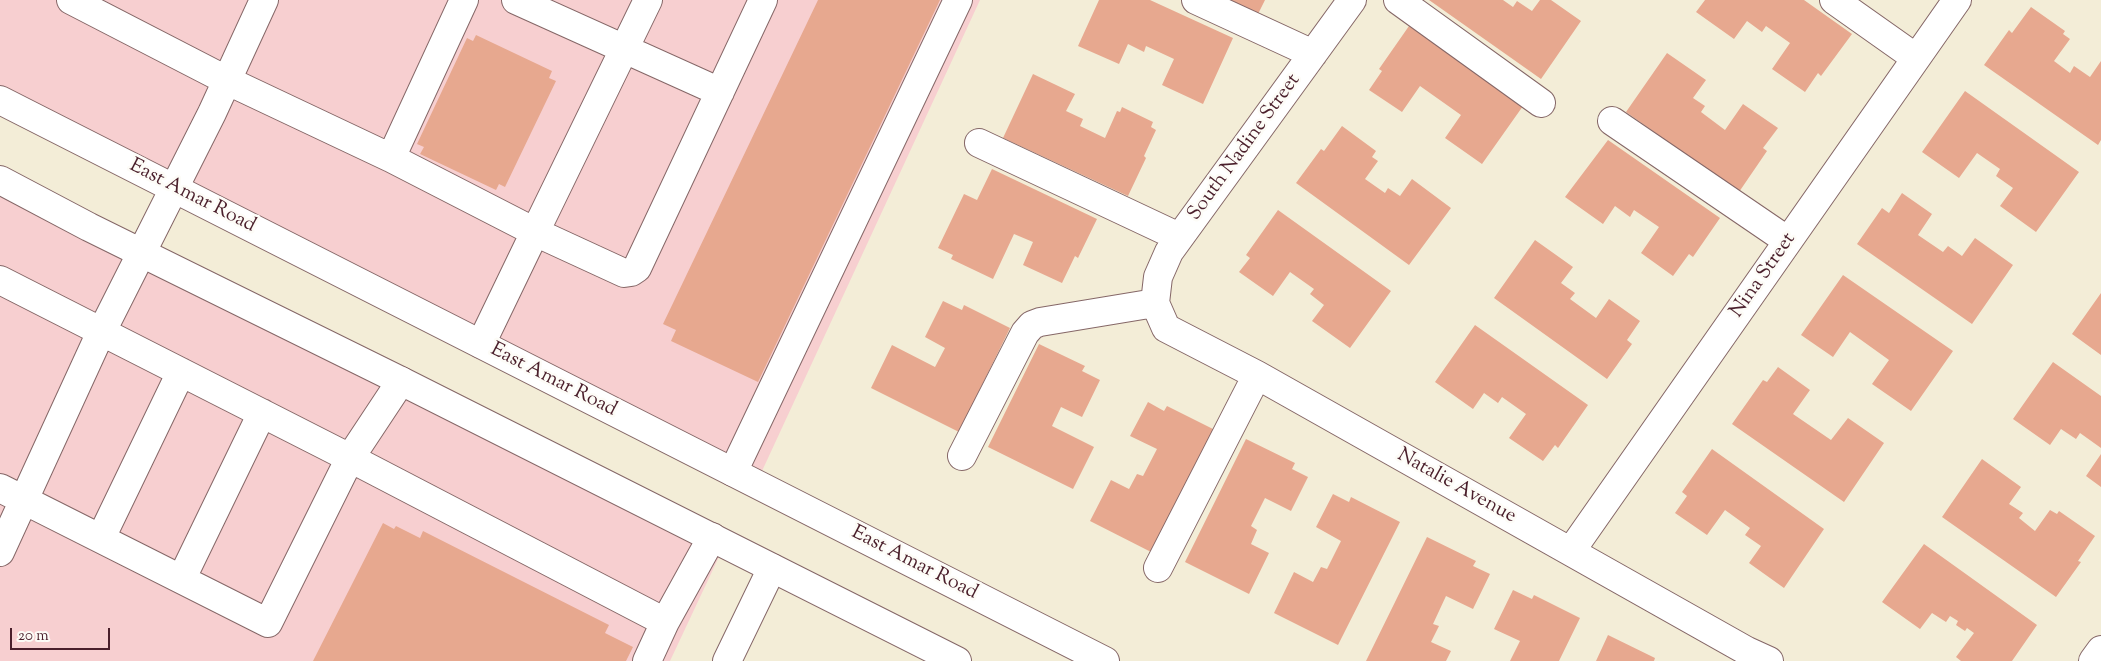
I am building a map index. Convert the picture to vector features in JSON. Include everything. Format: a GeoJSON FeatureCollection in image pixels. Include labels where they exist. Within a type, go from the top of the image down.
{"type":"FeatureCollection","features":[{"type":"Feature","properties":{"kind":"main road"},"geometry":{"type":"LineString","coordinates":[[71,0],[228,81],[391,158],[535,232],[624,273],[632,272],[637,268],[763,0]]}},
{"type":"Feature","properties":{"kind":"main road"},"geometry":{"type":"LineString","coordinates":[[0,552],[98,339],[212,114],[264,0]]}},
{"type":"Feature","properties":{"kind":"main road"},"geometry":{"type":"LineString","coordinates":[[391,158],[464,0]]}},
{"type":"Feature","properties":{"kind":"main road"},"geometry":{"type":"LineString","coordinates":[[516,0],[720,92]]}},
{"type":"Feature","properties":{"kind":"main road"},"geometry":{"type":"LineString","coordinates":[[481,344],[648,0]]}},
{"type":"Feature","properties":{"kind":"main road"},"geometry":{"type":"LineString","coordinates":[[733,472],[958,0]]}},
{"type":"Feature","properties":{"kind":"main road"},"geometry":{"type":"LineString","coordinates":[[1196,0],[1313,54]]}},
{"type":"Feature","properties":{"kind":"main road","name":"South Nadine Street"},"geometry":{"type":"LineString","coordinates":[[1155,303],[1158,277],[1169,252],[1352,0]]}},
{"type":"Feature","properties":{"kind":"main road"},"geometry":{"type":"LineString","coordinates":[[1398,0],[1541,103]]}},
{"type":"Feature","properties":{"kind":"main road"},"geometry":{"type":"LineString","coordinates":[[1834,0],[1916,58]]}},
{"type":"Feature","properties":{"kind":"main road","name":"Nina Street"},"geometry":{"type":"LineString","coordinates":[[1571,551],[1957,0]]}},
{"type":"Feature","properties":{"kind":"main road","name":"East Amar Road"},"geometry":{"type":"LineString","coordinates":[[0,100],[1106,661]]}},
{"type":"Feature","properties":{"kind":"main road"},"geometry":{"type":"LineString","coordinates":[[1612,121],[1788,241]]}},
{"type":"Feature","properties":{"kind":"main road"},"geometry":{"type":"LineString","coordinates":[[979,143],[1179,237]]}},
{"type":"Feature","properties":{"kind":"main road"},"geometry":{"type":"LineString","coordinates":[[0,180],[141,253],[401,381],[957,661]]}},
{"type":"Feature","properties":{"kind":"main road"},"geometry":{"type":"LineString","coordinates":[[0,280],[98,339],[181,372],[665,622]]}},
{"type":"Feature","properties":{"kind":"main road"},"geometry":{"type":"LineString","coordinates":[[962,456],[1025,333],[1032,325],[1040,322],[1155,303]]}},
{"type":"Feature","properties":{"kind":"main road","name":"Natalie Avenue"},"geometry":{"type":"LineString","coordinates":[[1155,303],[1166,328],[1257,375],[1571,551],[1752,658]]}},
{"type":"Feature","properties":{"kind":"main road"},"geometry":{"type":"LineString","coordinates":[[101,538],[181,372]]}},
{"type":"Feature","properties":{"kind":"main road"},"geometry":{"type":"LineString","coordinates":[[1158,568],[1257,375]]}},
{"type":"Feature","properties":{"kind":"main road"},"geometry":{"type":"LineString","coordinates":[[0,488],[268,623],[350,458],[401,381]]}},
{"type":"Feature","properties":{"kind":"main road"},"geometry":{"type":"LineString","coordinates":[[182,578],[262,413]]}},
{"type":"Feature","properties":{"kind":"main road"},"geometry":{"type":"LineString","coordinates":[[647,661],[665,622],[712,537]]}},
{"type":"Feature","properties":{"kind":"main road"},"geometry":{"type":"LineString","coordinates":[[727,661],[772,568]]}},
{"type":"Feature","properties":{"kind":"main road"},"geometry":{"type":"LineString","coordinates":[[2094,661],[2101,650]]}},
{"type":"Feature","properties":{"kind":"shaded area"},"geometry":{"type":"Polygon","coordinates":[[[0,0],[980,0],[756,484],[0,100],[0,0]]]}},
{"type":"Feature","properties":{"kind":"shaded area"},"geometry":{"type":"Polygon","coordinates":[[[0,180],[725,544],[670,661],[0,661],[0,180]]]}},
{"type":"Feature","properties":{"kind":"building"},"geometry":{"type":"Polygon","coordinates":[[[818,0],[940,0],[758,382],[671,341],[676,330],[663,324],[818,0]]]}},
{"type":"Feature","properties":{"kind":"building"},"geometry":{"type":"Polygon","coordinates":[[[1099,0],[1150,0],[1233,38],[1203,104],[1162,85],[1174,59],[1146,46],[1144,52],[1128,44],[1119,64],[1078,46],[1099,0]]]}},
{"type":"Feature","properties":{"kind":"building"},"geometry":{"type":"Polygon","coordinates":[[[1227,0],[1265,0],[1258,14],[1227,0]]]}},
{"type":"Feature","properties":{"kind":"building"},"geometry":{"type":"Polygon","coordinates":[[[1429,0],[1503,0],[1513,7],[1517,1],[1532,11],[1540,0],[1551,0],[1581,21],[1541,79],[1429,0]]]}},
{"type":"Feature","properties":{"kind":"building"},"geometry":{"type":"Polygon","coordinates":[[[1705,0],[1804,0],[1852,34],[1821,76],[1818,73],[1805,92],[1772,69],[1790,43],[1766,26],[1762,32],[1747,21],[1734,39],[1696,12],[1705,0]]]}},
{"type":"Feature","properties":{"kind":"building"},"geometry":{"type":"Polygon","coordinates":[[[2031,7],[2065,31],[2063,34],[2070,39],[2054,61],[2070,73],[2074,66],[2090,77],[2101,61],[2101,140],[2098,145],[1984,65],[2009,30],[2012,33],[2031,7]]]}},
{"type":"Feature","properties":{"kind":"building"},"geometry":{"type":"Polygon","coordinates":[[[1409,26],[1523,106],[1482,164],[1445,138],[1461,115],[1420,86],[1402,112],[1369,90],[1382,71],[1379,69],[1409,26]]]}},
{"type":"Feature","properties":{"kind":"building"},"geometry":{"type":"Polygon","coordinates":[[[476,35],[552,71],[549,78],[556,81],[505,187],[499,184],[496,190],[420,154],[424,147],[417,144],[467,38],[473,41],[476,35]]]}},
{"type":"Feature","properties":{"kind":"building"},"geometry":{"type":"Polygon","coordinates":[[[1667,53],[1706,80],[1693,98],[1705,106],[1701,112],[1725,130],[1743,104],[1778,128],[1763,148],[1767,151],[1739,192],[1626,112],[1667,53]]]}},
{"type":"Feature","properties":{"kind":"building"},"geometry":{"type":"Polygon","coordinates":[[[1033,74],[1075,94],[1066,111],[1083,119],[1080,126],[1105,138],[1117,111],[1120,112],[1122,107],[1153,122],[1151,127],[1156,130],[1144,156],[1146,158],[1128,196],[1003,138],[1033,74]]]}},
{"type":"Feature","properties":{"kind":"building"},"geometry":{"type":"Polygon","coordinates":[[[1965,91],[2079,172],[2036,232],[2000,206],[2013,188],[1996,176],[2000,169],[1977,153],[1959,178],[1922,152],[1965,91]]]}},
{"type":"Feature","properties":{"kind":"building"},"geometry":{"type":"Polygon","coordinates":[[[1342,126],[1376,151],[1372,157],[1378,161],[1365,179],[1385,193],[1388,188],[1400,196],[1412,179],[1451,208],[1409,265],[1296,183],[1321,149],[1324,151],[1342,126]]]}},
{"type":"Feature","properties":{"kind":"building"},"geometry":{"type":"Polygon","coordinates":[[[1608,140],[1720,218],[1693,257],[1689,254],[1673,276],[1641,253],[1659,227],[1634,210],[1630,217],[1615,206],[1603,224],[1565,197],[1608,140]]]}},
{"type":"Feature","properties":{"kind":"building"},"geometry":{"type":"Polygon","coordinates":[[[992,169],[1097,219],[1078,258],[1075,256],[1062,283],[1023,265],[1033,242],[1014,234],[993,279],[951,259],[953,255],[938,248],[964,194],[977,200],[992,169]]]}},
{"type":"Feature","properties":{"kind":"building"},"geometry":{"type":"Polygon","coordinates":[[[1902,193],[1932,214],[1918,235],[1943,252],[1948,246],[1962,256],[1975,238],[2013,265],[1972,324],[1857,244],[1882,208],[1889,213],[1902,193]]]}},
{"type":"Feature","properties":{"kind":"building"},"geometry":{"type":"Polygon","coordinates":[[[1278,210],[1391,291],[1350,348],[1312,321],[1324,305],[1310,294],[1314,289],[1290,272],[1273,296],[1239,272],[1250,258],[1246,255],[1278,210]]]}},
{"type":"Feature","properties":{"kind":"building"},"geometry":{"type":"Polygon","coordinates":[[[1535,240],[1573,267],[1561,283],[1575,293],[1570,299],[1596,318],[1609,299],[1640,321],[1627,340],[1632,344],[1607,379],[1494,298],[1535,240]]]}},
{"type":"Feature","properties":{"kind":"building"},"geometry":{"type":"Polygon","coordinates":[[[1843,275],[1953,351],[1911,411],[1872,384],[1889,360],[1850,332],[1833,357],[1801,335],[1843,275]]]}},
{"type":"Feature","properties":{"kind":"building"},"geometry":{"type":"Polygon","coordinates":[[[2101,293],[2101,355],[2072,334],[2101,293]]]}},
{"type":"Feature","properties":{"kind":"building"},"geometry":{"type":"Polygon","coordinates":[[[943,301],[962,310],[964,305],[1010,328],[959,432],[871,388],[892,345],[935,367],[945,348],[925,337],[943,301]]]}},
{"type":"Feature","properties":{"kind":"building"},"geometry":{"type":"Polygon","coordinates":[[[1475,325],[1588,405],[1558,448],[1555,445],[1543,461],[1509,438],[1526,414],[1502,397],[1498,403],[1484,393],[1473,409],[1435,382],[1475,325]]]}},
{"type":"Feature","properties":{"kind":"building"},"geometry":{"type":"Polygon","coordinates":[[[1039,344],[1085,366],[1082,371],[1100,380],[1082,417],[1061,407],[1052,426],[1094,447],[1073,489],[988,447],[1039,344]]]}},
{"type":"Feature","properties":{"kind":"building"},"geometry":{"type":"Polygon","coordinates":[[[2053,362],[2101,396],[2101,448],[2080,433],[2076,439],[2061,429],[2050,445],[2013,419],[2053,362]]]}},
{"type":"Feature","properties":{"kind":"building"},"geometry":{"type":"Polygon","coordinates":[[[1778,367],[1810,390],[1793,414],[1831,440],[1848,418],[1884,443],[1844,502],[1732,424],[1763,380],[1767,382],[1778,367]]]}},
{"type":"Feature","properties":{"kind":"building"},"geometry":{"type":"Polygon","coordinates":[[[1148,402],[1164,411],[1167,406],[1215,430],[1153,553],[1090,521],[1111,480],[1129,489],[1137,474],[1143,476],[1157,449],[1130,436],[1148,402]]]}},
{"type":"Feature","properties":{"kind":"building"},"geometry":{"type":"Polygon","coordinates":[[[1246,439],[1295,463],[1292,469],[1308,477],[1291,511],[1265,498],[1251,526],[1257,530],[1251,544],[1269,553],[1249,594],[1185,562],[1246,439]]]}},
{"type":"Feature","properties":{"kind":"building"},"geometry":{"type":"Polygon","coordinates":[[[1712,449],[1824,529],[1784,588],[1749,563],[1761,546],[1745,535],[1750,528],[1725,510],[1707,535],[1675,513],[1687,496],[1682,492],[1712,449]]]}},
{"type":"Feature","properties":{"kind":"building"},"geometry":{"type":"Polygon","coordinates":[[[2101,454],[2101,487],[2086,476],[2101,454]]]}},
{"type":"Feature","properties":{"kind":"building"},"geometry":{"type":"Polygon","coordinates":[[[1982,459],[2021,487],[2009,504],[2023,513],[2019,518],[2035,531],[2050,510],[2057,514],[2059,511],[2095,536],[2078,561],[2081,562],[2056,597],[1942,517],[1982,459]]]}},
{"type":"Feature","properties":{"kind":"building"},"geometry":{"type":"Polygon","coordinates":[[[1333,494],[1349,502],[1351,497],[1400,522],[1338,645],[1274,613],[1294,572],[1313,582],[1321,567],[1327,569],[1341,541],[1316,527],[1333,494]]]}},
{"type":"Feature","properties":{"kind":"building"},"geometry":{"type":"Polygon","coordinates":[[[383,523],[394,529],[396,526],[420,538],[423,531],[609,625],[605,633],[633,647],[626,661],[313,661],[383,523]]]}},
{"type":"Feature","properties":{"kind":"building"},"geometry":{"type":"Polygon","coordinates":[[[1427,537],[1476,561],[1473,566],[1490,574],[1473,609],[1446,596],[1433,624],[1439,626],[1431,642],[1451,651],[1446,661],[1366,661],[1427,537]]]}},
{"type":"Feature","properties":{"kind":"building"},"geometry":{"type":"Polygon","coordinates":[[[1924,544],[2037,625],[2012,661],[1961,661],[1956,657],[1974,633],[1967,628],[1965,631],[1956,625],[1958,621],[1950,616],[1946,622],[1932,613],[1920,629],[1882,602],[1924,544]]]}},
{"type":"Feature","properties":{"kind":"building"},"geometry":{"type":"Polygon","coordinates":[[[1513,590],[1532,599],[1534,595],[1580,618],[1559,661],[1510,661],[1520,641],[1494,629],[1513,590]]]}},
{"type":"Feature","properties":{"kind":"building"},"geometry":{"type":"Polygon","coordinates":[[[1608,635],[1655,658],[1654,661],[1596,661],[1608,635]]]}}]}
